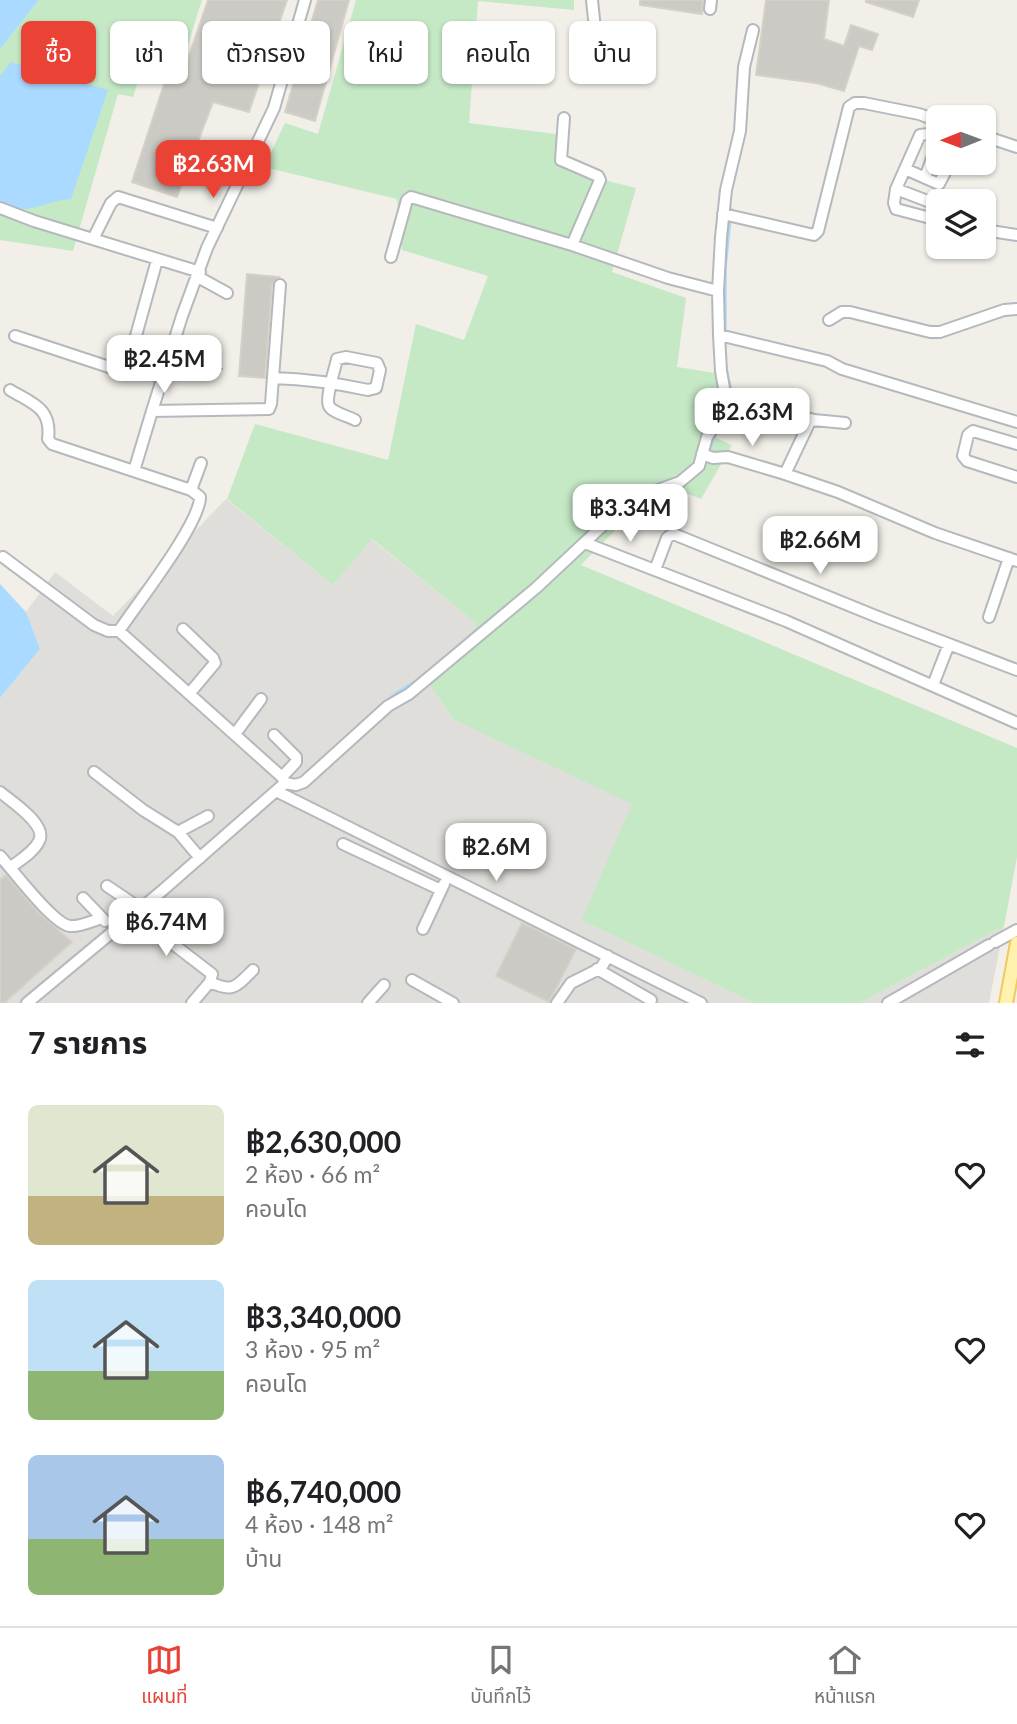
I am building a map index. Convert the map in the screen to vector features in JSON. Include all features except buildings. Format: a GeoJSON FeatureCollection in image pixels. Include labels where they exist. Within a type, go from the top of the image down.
{"type":"FeatureCollection","features":[{"type":"Feature","properties":{"kind":"main road"},"geometry":{"type":"LineString","coordinates":[[1006,1003],[1017,943]]}},
{"type":"Feature","properties":{"kind":"street"},"geometry":{"type":"LineString","coordinates":[[134,471],[168,361],[199,274],[217,228],[274,108],[305,0]]}},
{"type":"Feature","properties":{"kind":"street"},"geometry":{"type":"LineString","coordinates":[[592,0],[594,21]]}},
{"type":"Feature","properties":{"kind":"street"},"geometry":{"type":"LineString","coordinates":[[281,784],[296,785],[304,782],[388,705],[409,694],[590,545],[630,499],[686,478],[706,456],[707,437],[727,405],[721,371],[724,336],[718,291],[740,131],[741,85],[753,30]]}},
{"type":"Feature","properties":{"kind":"street"},"geometry":{"type":"LineString","coordinates":[[727,215],[814,235],[818,232],[849,107],[855,103],[864,103],[926,117]]}},
{"type":"Feature","properties":{"kind":"street"},"geometry":{"type":"LineString","coordinates":[[564,118],[561,160],[598,176],[600,180],[572,245]]}},
{"type":"Feature","properties":{"kind":"street"},"geometry":{"type":"LineString","coordinates":[[926,134],[920,135],[896,189],[894,203],[896,209],[926,217]]}},
{"type":"Feature","properties":{"kind":"street"},"geometry":{"type":"LineString","coordinates":[[996,140],[1017,147]]}},
{"type":"Feature","properties":{"kind":"street"},"geometry":{"type":"LineString","coordinates":[[905,169],[939,184],[945,175]]}},
{"type":"Feature","properties":{"kind":"street"},"geometry":{"type":"LineString","coordinates":[[896,189],[926,200]]}},
{"type":"Feature","properties":{"kind":"street"},"geometry":{"type":"LineString","coordinates":[[93,239],[111,203],[118,197],[217,228]]}},
{"type":"Feature","properties":{"kind":"street"},"geometry":{"type":"LineString","coordinates":[[391,257],[407,200],[411,197],[572,245],[668,278],[718,291]]}},
{"type":"Feature","properties":{"kind":"street"},"geometry":{"type":"LineString","coordinates":[[0,208],[199,274],[228,293]]}},
{"type":"Feature","properties":{"kind":"street"},"geometry":{"type":"LineString","coordinates":[[996,232],[1017,235]]}},
{"type":"Feature","properties":{"kind":"street"},"geometry":{"type":"LineString","coordinates":[[15,336],[119,369],[124,366],[132,350],[157,260]]}},
{"type":"Feature","properties":{"kind":"street"},"geometry":{"type":"LineString","coordinates":[[152,411],[269,409],[280,285]]}},
{"type":"Feature","properties":{"kind":"street"},"geometry":{"type":"LineString","coordinates":[[829,320],[842,312],[850,312],[930,332],[940,332],[1004,310],[1017,309]]}},
{"type":"Feature","properties":{"kind":"street"},"geometry":{"type":"LineString","coordinates":[[724,336],[827,361],[836,367],[1017,422]]}},
{"type":"Feature","properties":{"kind":"street"},"geometry":{"type":"LineString","coordinates":[[132,350],[168,361]]}},
{"type":"Feature","properties":{"kind":"street"},"geometry":{"type":"LineString","coordinates":[[273,379],[331,383],[373,390],[376,388],[380,366],[377,363],[340,357],[337,359],[331,383],[328,404],[332,409],[355,420]]}},
{"type":"Feature","properties":{"kind":"street"},"geometry":{"type":"LineString","coordinates":[[10,390],[45,413],[50,426],[49,442],[191,490],[200,497],[190,523],[119,631]]}},
{"type":"Feature","properties":{"kind":"street"},"geometry":{"type":"LineString","coordinates":[[783,417],[845,423]]}},
{"type":"Feature","properties":{"kind":"street"},"geometry":{"type":"LineString","coordinates":[[785,474],[811,419]]}},
{"type":"Feature","properties":{"kind":"street"},"geometry":{"type":"LineString","coordinates":[[1017,444],[973,430],[967,439],[965,459],[1017,477]]}},
{"type":"Feature","properties":{"kind":"street"},"geometry":{"type":"LineString","coordinates":[[953,435],[967,439]]}},
{"type":"Feature","properties":{"kind":"street"},"geometry":{"type":"LineString","coordinates":[[706,456],[728,457],[785,474],[838,492],[935,533],[1013,560],[989,617]]}},
{"type":"Feature","properties":{"kind":"street"},"geometry":{"type":"LineString","coordinates":[[191,490],[201,463]]}},
{"type":"Feature","properties":{"kind":"street"},"geometry":{"type":"LineString","coordinates":[[655,570],[667,538],[676,535],[1017,670]]}},
{"type":"Feature","properties":{"kind":"street"},"geometry":{"type":"LineString","coordinates":[[590,545],[786,621],[1017,723]]}},
{"type":"Feature","properties":{"kind":"street"},"geometry":{"type":"LineString","coordinates":[[3,557],[94,625],[108,631],[119,631],[235,734],[281,784],[447,877],[702,1003]]}},
{"type":"Feature","properties":{"kind":"street"},"geometry":{"type":"LineString","coordinates":[[183,629],[205,649],[215,663],[189,694]]}},
{"type":"Feature","properties":{"kind":"street"},"geometry":{"type":"LineString","coordinates":[[933,685],[949,643]]}},
{"type":"Feature","properties":{"kind":"street"},"geometry":{"type":"LineString","coordinates":[[235,734],[261,699]]}},
{"type":"Feature","properties":{"kind":"street"},"geometry":{"type":"LineString","coordinates":[[27,1003],[139,911],[281,784],[296,762],[296,757],[274,735]]}},
{"type":"Feature","properties":{"kind":"street"},"geometry":{"type":"LineString","coordinates":[[94,772],[143,810],[178,832],[200,858]]}},
{"type":"Feature","properties":{"kind":"street"},"geometry":{"type":"LineString","coordinates":[[0,792],[28,815],[41,831],[41,838],[34,848],[10,867]]}},
{"type":"Feature","properties":{"kind":"street"},"geometry":{"type":"LineString","coordinates":[[178,832],[208,816]]}},
{"type":"Feature","properties":{"kind":"street"},"geometry":{"type":"LineString","coordinates":[[343,844],[441,890]]}},
{"type":"Feature","properties":{"kind":"street"},"geometry":{"type":"LineString","coordinates":[[0,856],[45,909],[61,923],[69,926],[102,918]]}},
{"type":"Feature","properties":{"kind":"street"},"geometry":{"type":"LineString","coordinates":[[423,929],[447,877]]}},
{"type":"Feature","properties":{"kind":"street"},"geometry":{"type":"LineString","coordinates":[[107,886],[213,976],[192,1003]]}},
{"type":"Feature","properties":{"kind":"street"},"geometry":{"type":"LineString","coordinates":[[83,898],[114,931]]}},
{"type":"Feature","properties":{"kind":"street"},"geometry":{"type":"LineString","coordinates":[[888,1003],[1017,930]]}},
{"type":"Feature","properties":{"kind":"street"},"geometry":{"type":"LineString","coordinates":[[557,1003],[571,983],[603,966],[608,956]]}},
{"type":"Feature","properties":{"kind":"street"},"geometry":{"type":"LineString","coordinates":[[597,969],[651,1000]]}},
{"type":"Feature","properties":{"kind":"street"},"geometry":{"type":"LineString","coordinates":[[210,982],[225,989],[234,988],[253,970]]}},
{"type":"Feature","properties":{"kind":"street"},"geometry":{"type":"LineString","coordinates":[[412,980],[453,1003]]}},
{"type":"Feature","properties":{"kind":"street"},"geometry":{"type":"LineString","coordinates":[[368,1003],[384,985]]}},
{"type":"Feature","properties":{"kind":"path"},"geometry":{"type":"LineString","coordinates":[[168,361],[223,369]]}},
{"type":"Feature","properties":{"kind":"shaded area"},"geometry":{"type":"Polygon","coordinates":[[[226,499],[333,585],[371,539],[477,624],[428,683],[454,720],[633,804],[581,920],[754,1003],[0,1003],[0,698],[40,649],[26,612],[55,572],[113,616],[226,499]]]}},
{"type":"Feature","properties":{"kind":"shaded area"},"geometry":{"type":"Polygon","coordinates":[[[1004,926],[989,1003],[860,1003],[1004,926]]]}},
{"type":"Feature","properties":{"kind":"green space"},"geometry":{"type":"Polygon","coordinates":[[[39,0],[202,0],[188,44],[188,21],[110,21],[110,84],[137,84],[133,97],[118,94],[73,251],[0,240],[0,49],[21,23],[21,84],[96,84],[96,21],[22,21],[39,0]]]}},
{"type":"Feature","properties":{"kind":"green space"},"geometry":{"type":"Polygon","coordinates":[[[356,0],[574,0],[574,10],[478,1],[477,21],[442,21],[442,84],[472,84],[469,123],[564,135],[568,171],[636,188],[612,272],[686,298],[677,367],[728,375],[721,404],[707,434],[732,445],[701,499],[672,488],[648,497],[581,565],[1017,748],[1017,857],[1004,926],[860,1003],[754,1003],[581,920],[632,804],[454,720],[428,683],[477,624],[372,539],[333,585],[227,499],[255,424],[388,460],[416,324],[464,340],[488,276],[402,250],[397,199],[264,167],[285,123],[318,134],[344,42],[344,84],[428,84],[428,21],[350,21],[356,0]]]}},
{"type":"Feature","properties":{"kind":"water"},"geometry":{"type":"Polygon","coordinates":[[[0,0],[39,0],[21,21],[0,49],[0,0]]]}},
{"type":"Feature","properties":{"kind":"water"},"geometry":{"type":"Polygon","coordinates":[[[11,62],[21,65],[21,84],[87,84],[108,90],[71,199],[21,209],[0,204],[0,76],[11,62]]]}},
{"type":"Feature","properties":{"kind":"water"},"geometry":{"type":"Polygon","coordinates":[[[0,584],[26,612],[40,649],[0,698],[0,584]]]}},
{"type":"Feature","properties":{"kind":"waterway"},"geometry":{"type":"LineString","coordinates":[[725,333],[725,268],[731,209]]}},
{"type":"Feature","properties":{"kind":"waterway"},"geometry":{"type":"LineString","coordinates":[[725,365],[734,405],[731,407]]}},
{"type":"Feature","properties":{"kind":"waterway"},"geometry":{"type":"LineString","coordinates":[[708,453],[715,434]]}},
{"type":"Feature","properties":{"kind":"waterway"},"geometry":{"type":"LineString","coordinates":[[386,702],[417,681]]}}]}
